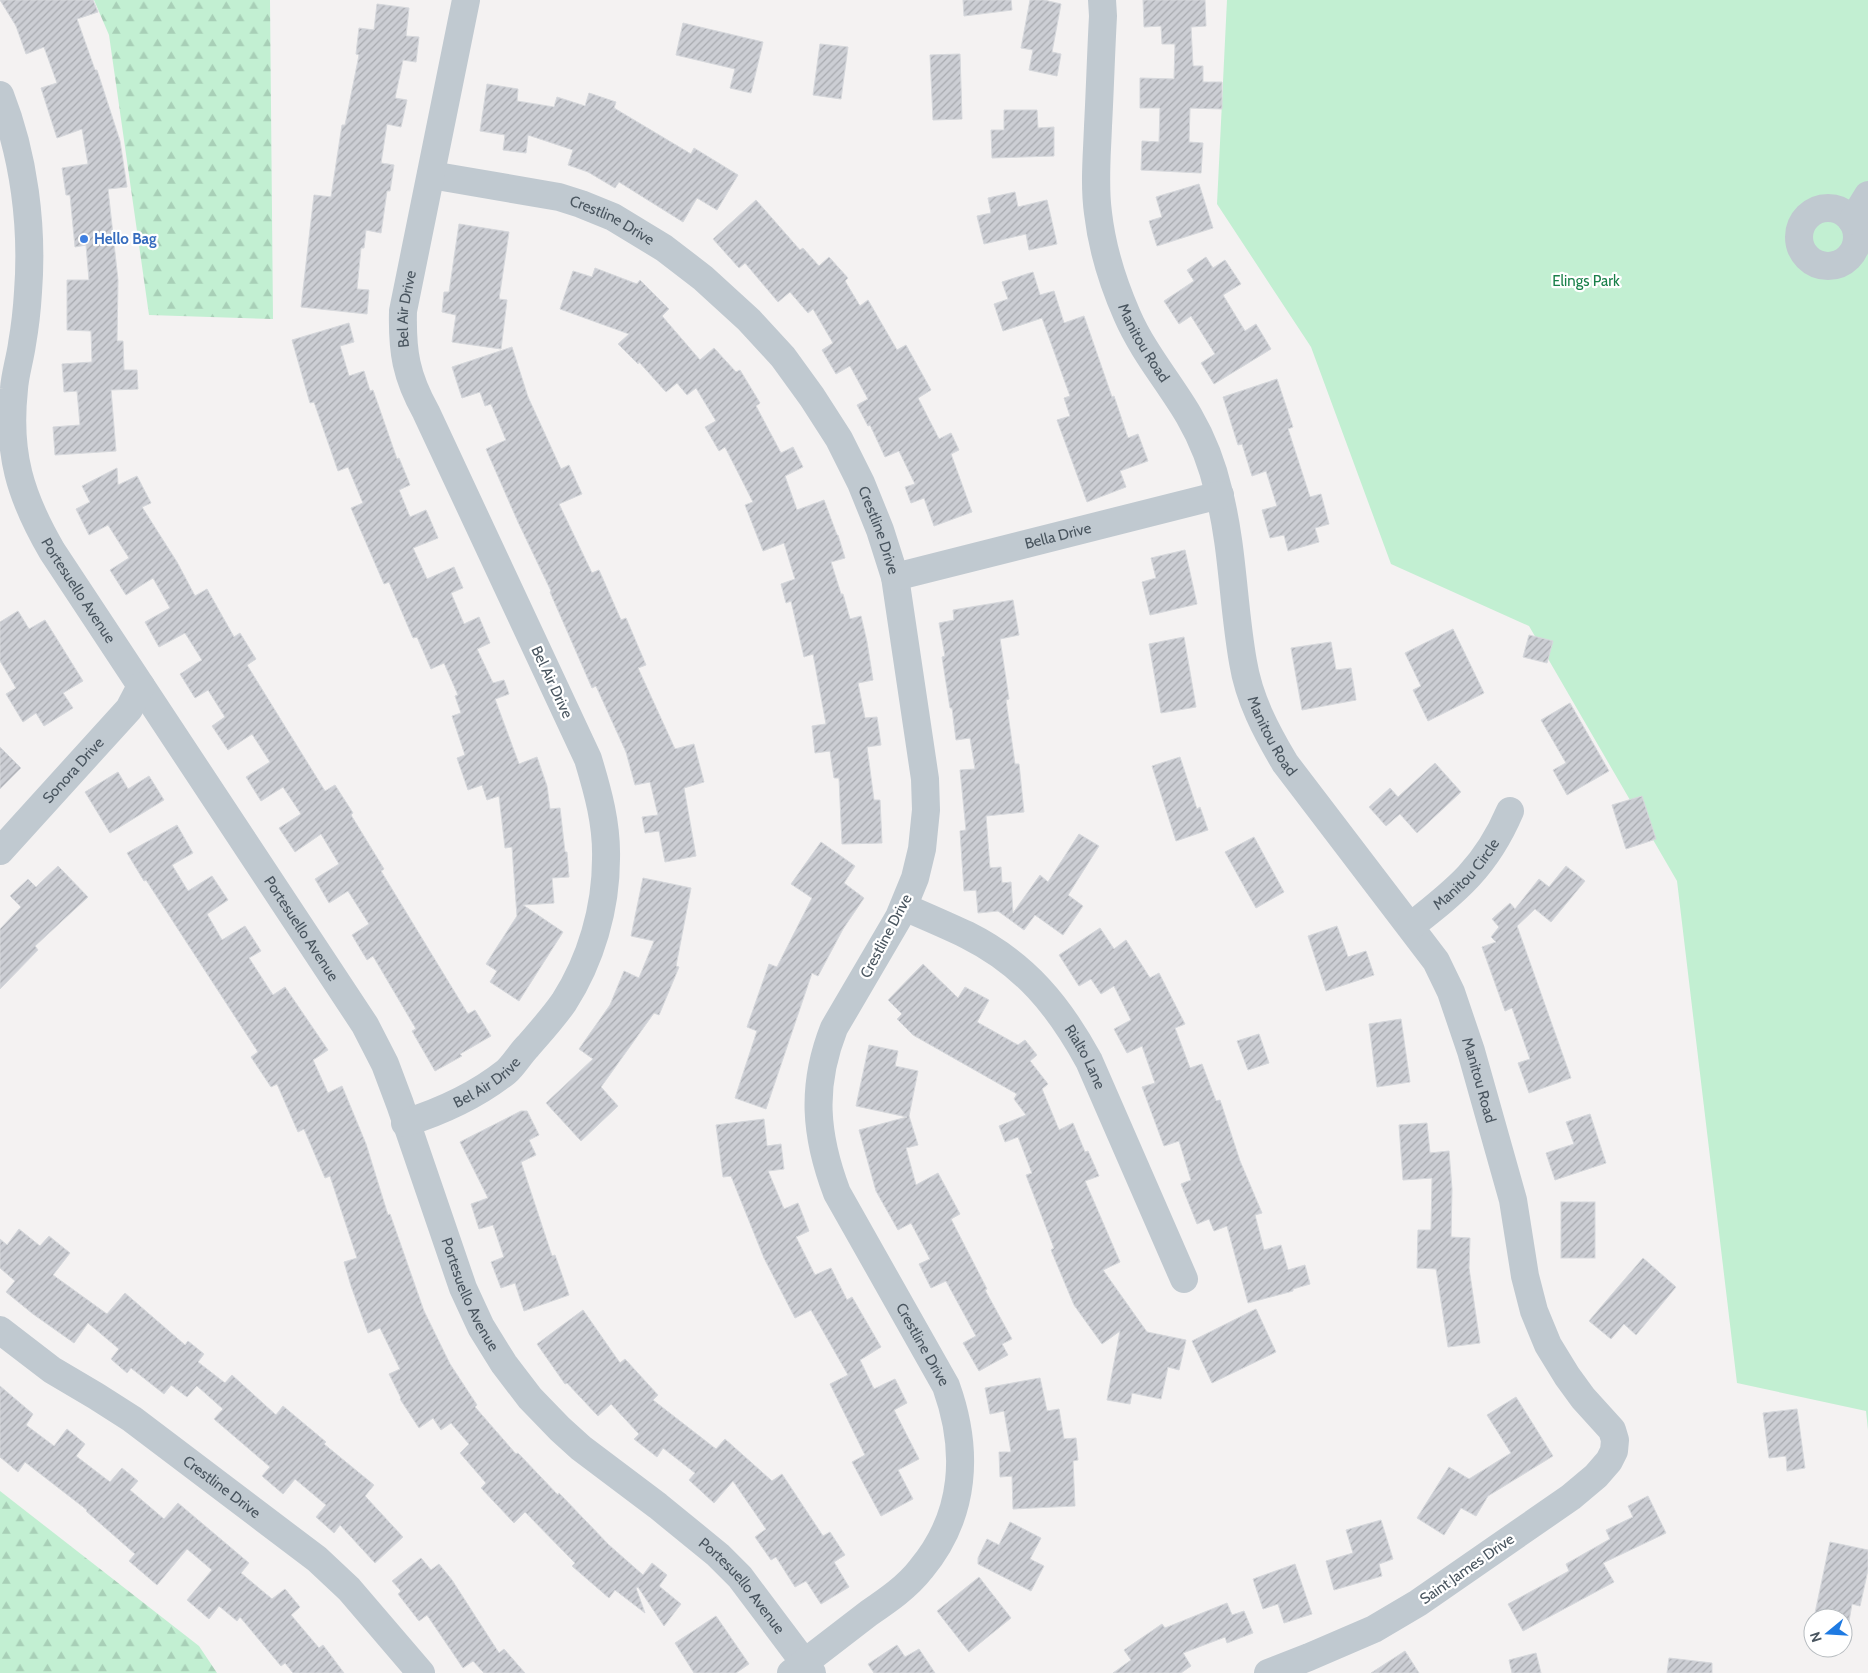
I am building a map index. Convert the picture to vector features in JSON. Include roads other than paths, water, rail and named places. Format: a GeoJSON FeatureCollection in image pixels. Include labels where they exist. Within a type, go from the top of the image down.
{"type":"FeatureCollection","features":[{"type":"Feature","properties":{"kind":"street","name":"Bel Air Drive"},"geometry":{"type":"LineString","coordinates":[[405,1123],[423,1118],[456,1102],[482,1088],[507,1071],[564,1002],[582,969],[595,934],[603,897],[606,860],[605,832],[599,795],[588,759],[430,420],[415,393],[402,343],[403,311],[466,0]]}},
{"type":"Feature","properties":{"kind":"street","name":"Manitou Road"},"geometry":{"type":"LineString","coordinates":[[1102,0],[1103,16],[1096,177],[1098,213],[1104,249],[1114,284],[1128,317],[1145,349],[1189,416],[1204,446],[1220,495],[1243,663],[1252,698],[1266,731],[1285,763],[1436,961],[1451,992],[1471,1051],[1513,1200],[1525,1276],[1534,1311],[1548,1345],[1567,1376],[1583,1398],[1604,1419]]}},
{"type":"Feature","properties":{"kind":"street","name":"Portesuello Avenue"},"geometry":{"type":"LineString","coordinates":[[0,95],[18,155],[26,200],[29,245],[28,291],[22,345],[14,387],[12,417],[14,451],[21,486],[34,520],[52,551],[365,1025],[384,1064],[463,1288],[482,1327],[504,1364],[530,1398],[567,1435],[718,1555],[740,1577],[802,1670]]}},
{"type":"Feature","properties":{"kind":"street","name":"Crestline Drive"},"geometry":{"type":"LineString","coordinates":[[431,175],[538,194],[581,204],[622,222],[664,248],[703,278],[749,320],[788,365],[812,397],[839,439],[861,483],[880,530],[895,577],[925,779],[926,810],[922,849],[915,878],[904,907],[830,1038],[822,1068],[819,1092],[819,1132],[826,1163],[837,1193],[946,1386],[954,1409],[959,1433],[960,1481],[955,1505],[947,1528],[936,1549],[922,1569],[905,1587],[802,1670]]}},
{"type":"Feature","properties":{"kind":"street"},"geometry":{"type":"LineString","coordinates":[[1852,221],[1868,194]]}},
{"type":"Feature","properties":{"kind":"street","name":"Bella Drive"},"geometry":{"type":"LineString","coordinates":[[895,577],[1220,495]]}},
{"type":"Feature","properties":{"kind":"street","name":"Sonora Drive"},"geometry":{"type":"LineString","coordinates":[[0,851],[129,709],[141,686]]}},
{"type":"Feature","properties":{"kind":"street","name":"Manitou Circle"},"geometry":{"type":"LineString","coordinates":[[1410,926],[1448,897],[1472,874],[1485,858],[1502,831],[1510,811]]}},
{"type":"Feature","properties":{"kind":"street","name":"Rialto Lane"},"geometry":{"type":"LineString","coordinates":[[904,907],[968,935],[1000,955],[1029,978],[1048,998],[1071,1029],[1089,1061],[1184,1279]]}},
{"type":"Feature","properties":{"kind":"street","name":"Crestline Drive"},"geometry":{"type":"LineString","coordinates":[[0,1330],[52,1370],[132,1419],[317,1559],[349,1589],[421,1673]]}},
{"type":"Feature","properties":{"kind":"street","name":"Saint James Drive"},"geometry":{"type":"LineString","coordinates":[[1268,1673],[1312,1665],[1374,1629],[1418,1603],[1571,1497],[1596,1476],[1609,1461],[1614,1451],[1615,1440],[1612,1430],[1604,1419]]}},
{"type":"Feature","properties":{"kind":"place","name":"Hello Bag"},"geometry":{"type":"Point","coordinates":[84,239]}},
{"type":"Feature","properties":{"kind":"park label","name":"Elings Park"},"geometry":{"type":"Point","coordinates":[1586,281]}}]}
